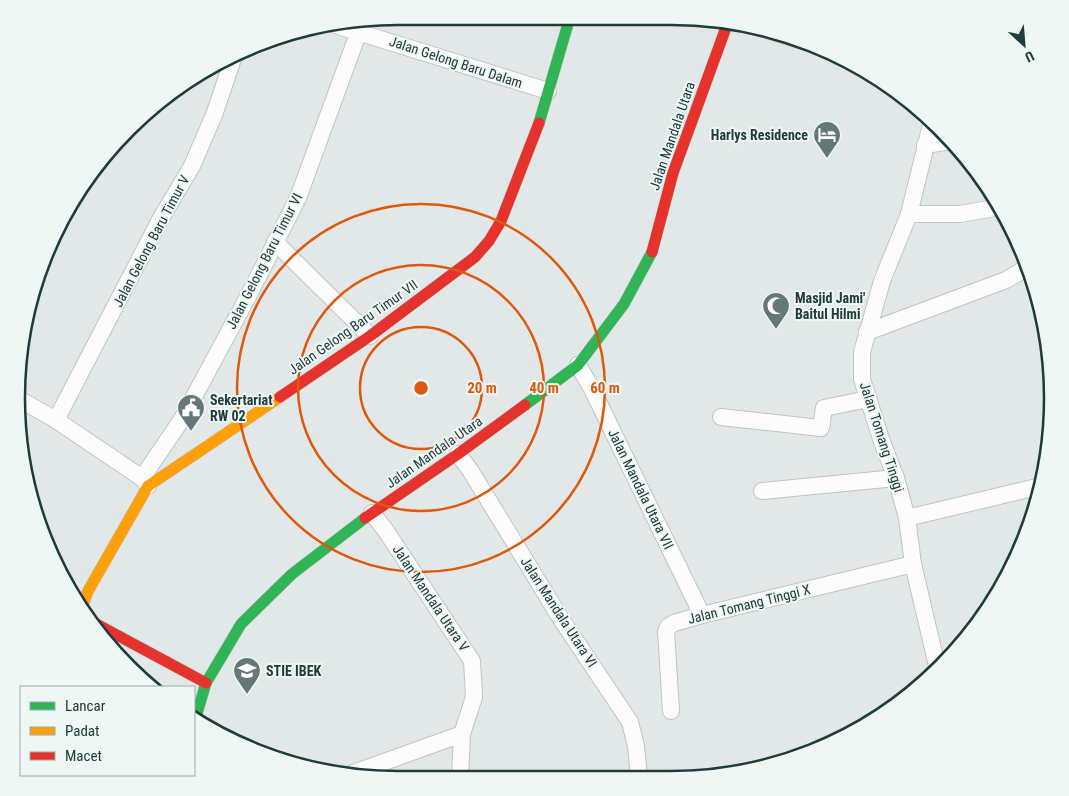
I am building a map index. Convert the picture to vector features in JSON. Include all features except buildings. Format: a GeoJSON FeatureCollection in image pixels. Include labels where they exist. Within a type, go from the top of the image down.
{"type":"FeatureCollection","features":[{"type":"Feature","properties":{"kind":"street","name":"Jalan Gelong Baru Timur VII"},"geometry":{"type":"LineString","coordinates":[[85,600],[145,482],[370,336],[475,257],[489,241],[505,212],[537,129],[568,25]]}},
{"type":"Feature","properties":{"kind":"street","name":"Jalan Gelong Baru Dalam"},"geometry":{"type":"LineString","coordinates":[[348,28],[548,91]]}},
{"type":"Feature","properties":{"kind":"street","name":"Jalan Mandala Utara"},"geometry":{"type":"LineString","coordinates":[[197,712],[206,683],[241,624],[292,574],[372,513],[458,454],[578,364],[624,304],[651,256],[673,172],[725,29]]}},
{"type":"Feature","properties":{"kind":"street","name":"Jalan Gelong Baru Timur VI"},"geometry":{"type":"LineString","coordinates":[[145,482],[182,419],[252,289],[298,198],[359,31]]}},
{"type":"Feature","properties":{"kind":"street","name":"Jalan Gelong Baru Timur V"},"geometry":{"type":"LineString","coordinates":[[56,420],[161,218],[192,166],[214,115],[231,64]]}},
{"type":"Feature","properties":{"kind":"street","name":"Jalan Tomang Tinggi"},"geometry":{"type":"LineString","coordinates":[[930,129],[908,214],[882,281],[867,332],[862,352],[862,379],[882,442],[896,478],[907,518],[913,564],[936,661]]}},
{"type":"Feature","properties":{"kind":"street"},"geometry":{"type":"LineString","coordinates":[[925,145],[942,142]]}},
{"type":"Feature","properties":{"kind":"street"},"geometry":{"type":"LineString","coordinates":[[908,214],[960,214],[992,208]]}},
{"type":"Feature","properties":{"kind":"street"},"geometry":{"type":"LineString","coordinates":[[275,242],[370,336]]}},
{"type":"Feature","properties":{"kind":"street"},"geometry":{"type":"LineString","coordinates":[[867,332],[1006,280],[1022,271]]}},
{"type":"Feature","properties":{"kind":"street","name":"Jalan Mandala Utara VII"},"geometry":{"type":"LineString","coordinates":[[578,364],[702,615]]}},
{"type":"Feature","properties":{"kind":"street"},"geometry":{"type":"LineString","coordinates":[[721,417],[822,428],[824,408],[868,398]]}},
{"type":"Feature","properties":{"kind":"street"},"geometry":{"type":"LineString","coordinates":[[25,403],[56,420],[145,482]]}},
{"type":"Feature","properties":{"kind":"street","name":"Jalan Mandala Utara VI"},"geometry":{"type":"LineString","coordinates":[[458,454],[470,470],[561,619],[630,722],[636,746],[638,771]]}},
{"type":"Feature","properties":{"kind":"street"},"geometry":{"type":"LineString","coordinates":[[762,491],[896,478]]}},
{"type":"Feature","properties":{"kind":"street"},"geometry":{"type":"LineString","coordinates":[[907,518],[1033,488]]}},
{"type":"Feature","properties":{"kind":"street","name":"Jalan Mandala Utara V"},"geometry":{"type":"LineString","coordinates":[[372,513],[472,660],[474,697],[462,734],[460,771]]}},
{"type":"Feature","properties":{"kind":"street","name":"Jalan Tomang Tinggi X"},"geometry":{"type":"LineString","coordinates":[[671,711],[666,632],[668,627],[674,623],[913,564]]}},
{"type":"Feature","properties":{"kind":"street"},"geometry":{"type":"LineString","coordinates":[[105,629],[206,683]]}},
{"type":"Feature","properties":{"kind":"street"},"geometry":{"type":"LineString","coordinates":[[364,769],[462,734]]}},
{"type":"Feature","properties":{"kind":"traffic: fast"},"geometry":{"type":"LineString","coordinates":[[539,123],[568,25]]}},
{"type":"Feature","properties":{"kind":"traffic: fast"},"geometry":{"type":"LineString","coordinates":[[525,405],[578,365],[624,304],[652,252]]}},
{"type":"Feature","properties":{"kind":"traffic: fast"},"geometry":{"type":"LineString","coordinates":[[197,712],[206,683],[241,624],[292,574],[365,518]]}},
{"type":"Feature","properties":{"kind":"traffic: slow"},"geometry":{"type":"LineString","coordinates":[[85,600],[148,486],[280,397]]}},
{"type":"Feature","properties":{"kind":"traffic: jam"},"geometry":{"type":"LineString","coordinates":[[652,252],[673,173],[725,29]]}},
{"type":"Feature","properties":{"kind":"traffic: jam"},"geometry":{"type":"LineString","coordinates":[[280,397],[370,336],[475,257],[489,241],[501,221],[539,123]]}},
{"type":"Feature","properties":{"kind":"traffic: jam"},"geometry":{"type":"LineString","coordinates":[[365,518],[525,405]]}},
{"type":"Feature","properties":{"kind":"traffic: jam"},"geometry":{"type":"LineString","coordinates":[[105,629],[206,683]]}},
{"type":"Feature","properties":{"kind":"place","name":"Harlys Residence"},"geometry":{"type":"Point","coordinates":[827,159]}},
{"type":"Feature","properties":{"kind":"place","name":"Masjid Jami' Baitul Hilmi"},"geometry":{"type":"Point","coordinates":[776,330]}},
{"type":"Feature","properties":{"kind":"place","name":"Sekertariat RW 02"},"geometry":{"type":"Point","coordinates":[191,432]}},
{"type":"Feature","properties":{"kind":"place","name":"STIE IBEK"},"geometry":{"type":"Point","coordinates":[247,695]}}]}
